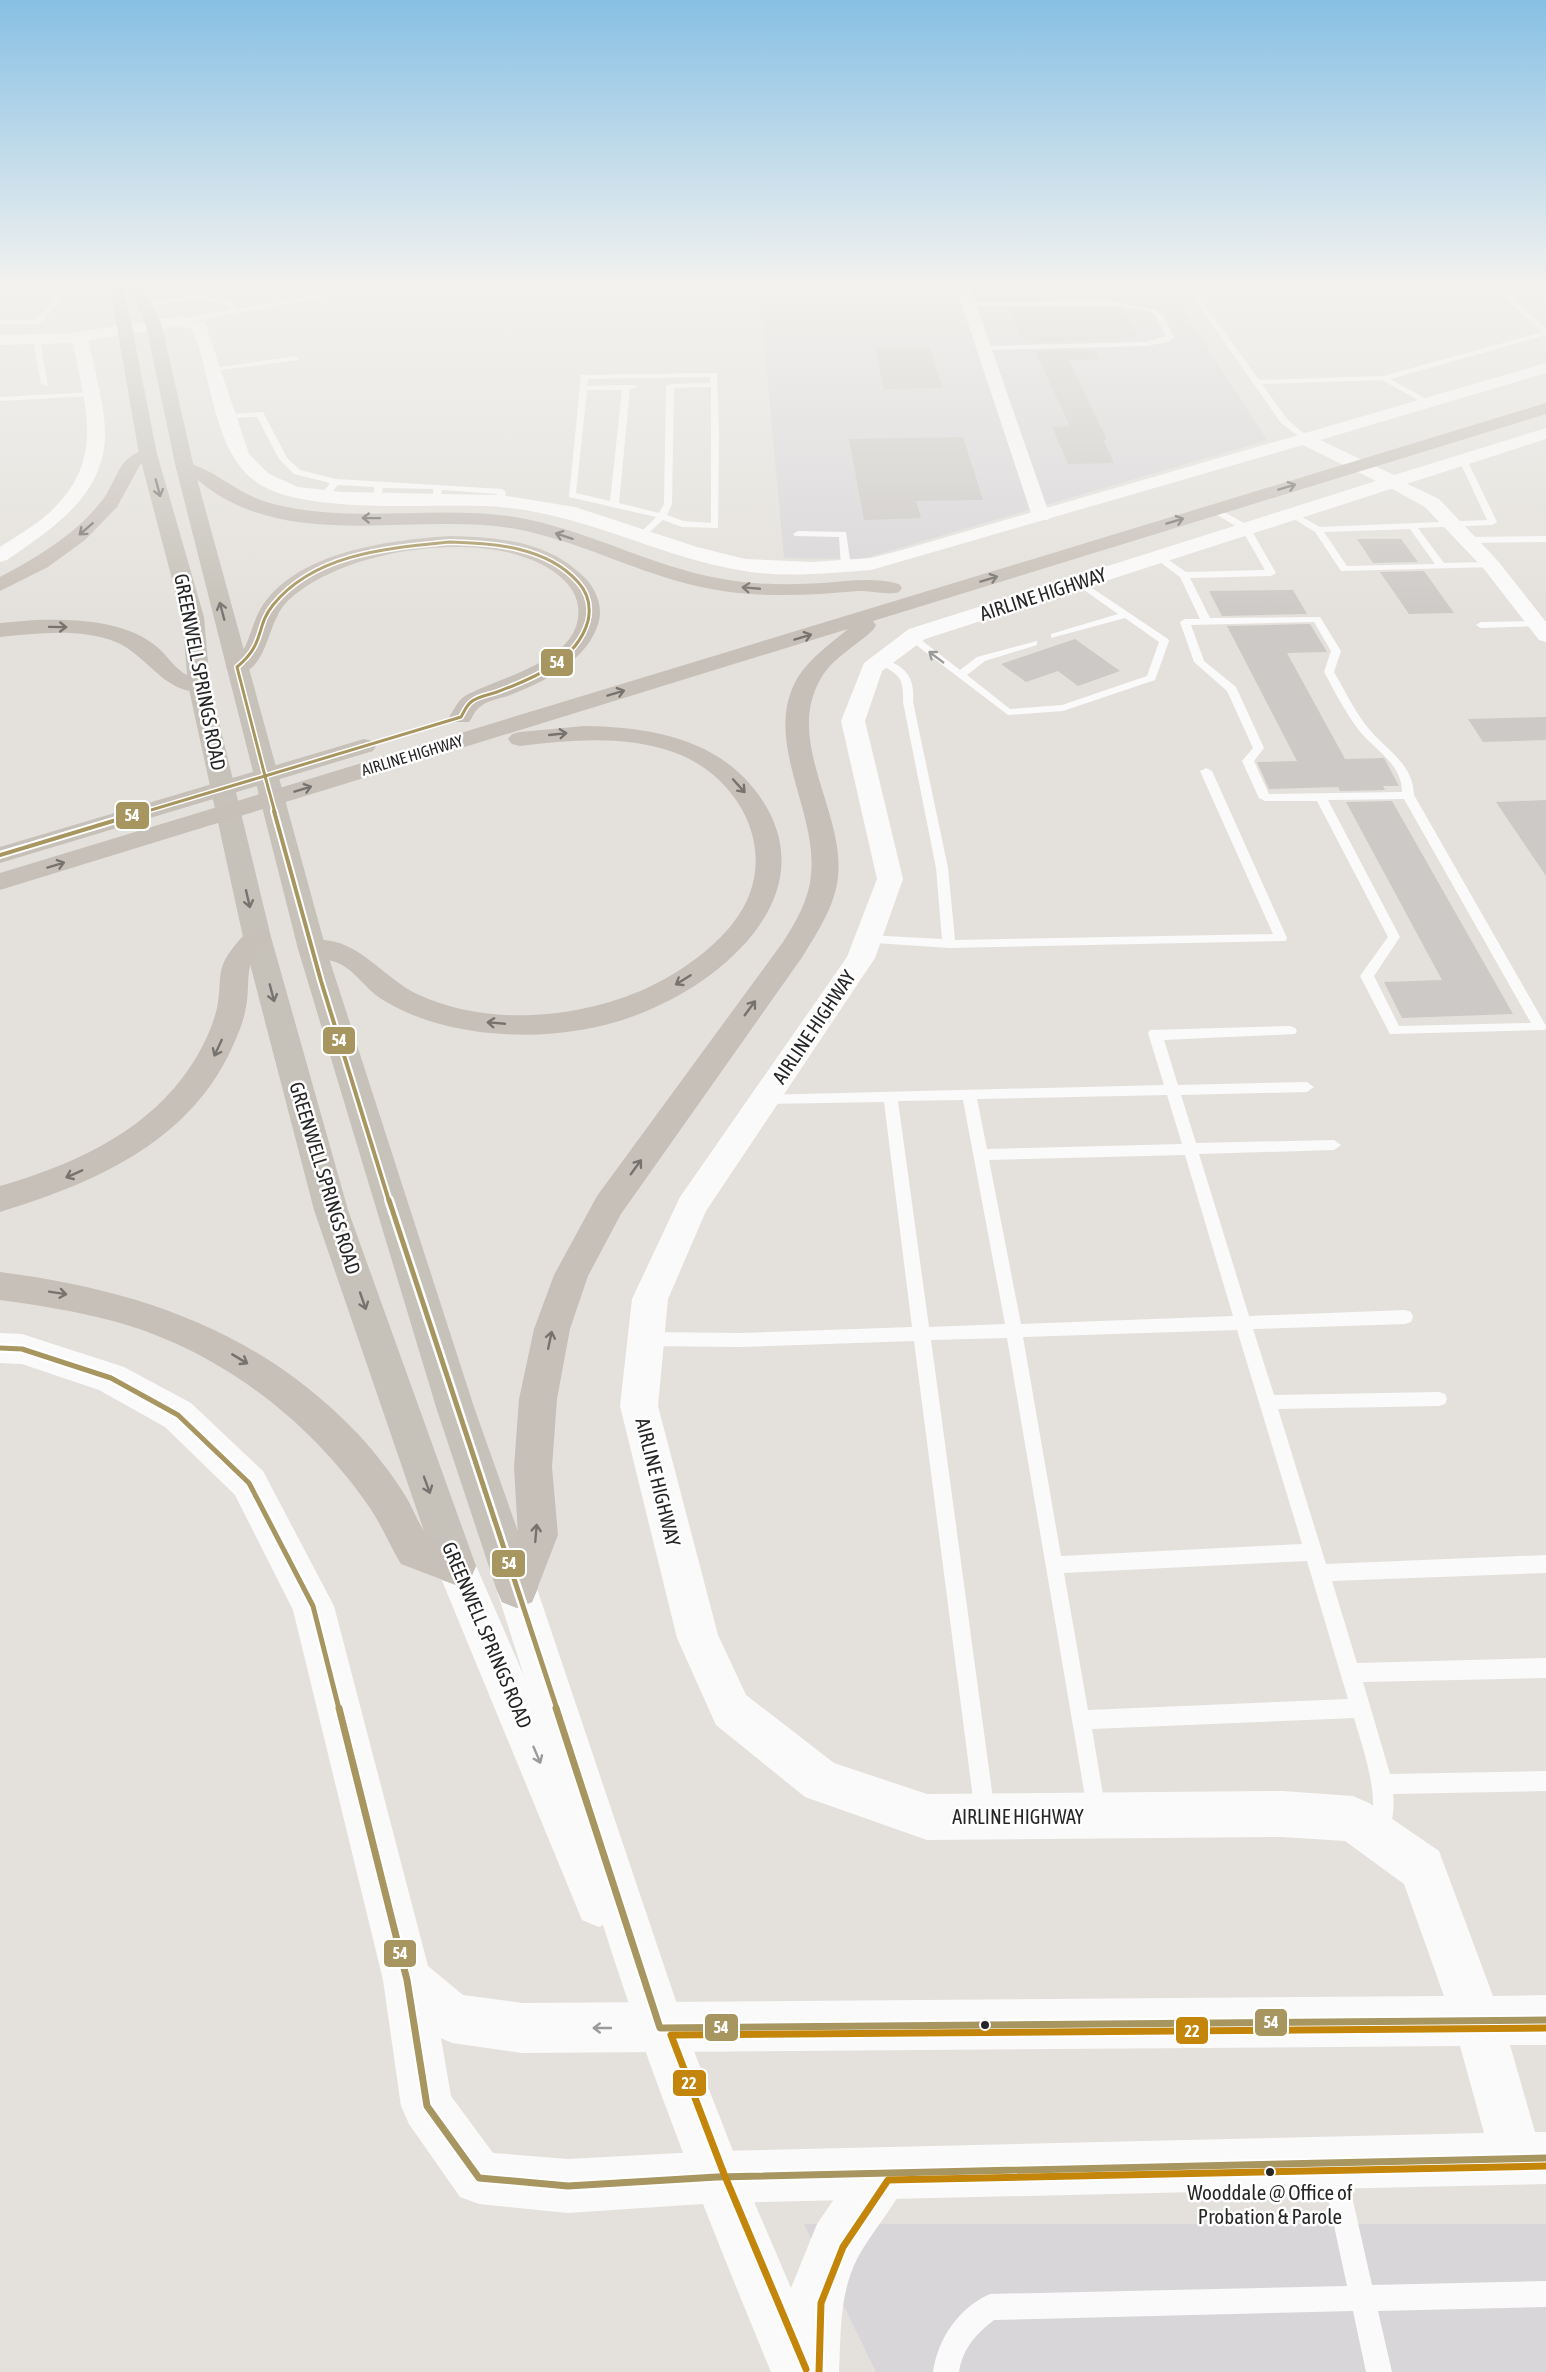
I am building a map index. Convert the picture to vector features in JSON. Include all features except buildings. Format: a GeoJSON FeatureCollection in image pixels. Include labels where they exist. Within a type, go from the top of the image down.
{"type":"FeatureCollection","features":[{"type":"Feature","properties":{"kind":"highway","name":"AIRLINE HIGHWAY"},"geometry":{"type":"LineString","coordinates":[[812,611],[1346,460],[1546,408]]}},
{"type":"Feature","properties":{"kind":"highway"},"geometry":{"type":"LineString","coordinates":[[1346,460],[1463,424],[1473,411]]}},
{"type":"Feature","properties":{"kind":"highway","name":"AIRLINE HIGHWAY"},"geometry":{"type":"LineString","coordinates":[[1,854],[875,615],[1214,509],[1346,460],[1388,438]]}},
{"type":"Feature","properties":{"kind":"highway"},"geometry":{"type":"LineString","coordinates":[[0,585],[59,550],[94,522],[122,488],[132,462],[148,454]]}},
{"type":"Feature","properties":{"kind":"highway"},"geometry":{"type":"LineString","coordinates":[[185,468],[202,471],[217,487],[242,500],[283,512],[316,516],[477,520],[524,525],[564,536],[681,576],[731,586],[799,590],[874,582],[892,588]]}},
{"type":"Feature","properties":{"kind":"highway"},"geometry":{"type":"LineString","coordinates":[[237,667],[255,650],[266,616],[279,599],[301,580],[350,557],[410,544],[471,542],[527,552],[561,567],[583,588],[590,607],[590,617],[579,640],[567,653],[536,674],[470,703],[470,726],[510,740],[570,732],[638,736],[688,750],[720,767],[750,798],[766,831],[770,850],[766,884],[759,903],[745,926],[700,970],[650,998],[594,1017],[539,1024],[476,1021],[422,1007],[391,992],[350,956],[312,949]]}},
{"type":"Feature","properties":{"kind":"highway"},"geometry":{"type":"LineString","coordinates":[[517,1588],[538,1535],[534,1500],[535,1431],[546,1359],[560,1302],[583,1251],[609,1205],[793,949],[814,910],[822,891],[825,857],[797,724],[800,698],[812,672],[822,660],[854,636],[875,615]]}},
{"type":"Feature","properties":{"kind":"highway"},"geometry":{"type":"LineString","coordinates":[[0,630],[56,627],[107,633],[150,651],[174,679],[199,685]]}},
{"type":"Feature","properties":{"kind":"highway","name":"AIRLINE HIGHWAY"},"geometry":{"type":"LineString","coordinates":[[0,882],[470,726],[551,689]]}},
{"type":"Feature","properties":{"kind":"highway"},"geometry":{"type":"LineString","coordinates":[[0,1198],[30,1191],[82,1170],[128,1144],[177,1106],[196,1084],[220,1043],[237,982],[236,962],[257,937]]}},
{"type":"Feature","properties":{"kind":"highway"},"geometry":{"type":"LineString","coordinates":[[0,1286],[81,1297],[115,1305],[180,1328],[240,1358],[291,1394],[345,1447],[384,1496],[415,1551],[456,1566]]}},
{"type":"Feature","properties":{"kind":"main road","name":"GREENWELL SPRINGS ROAD"},"geometry":{"type":"LineString","coordinates":[[137,398],[148,454],[193,617],[199,685],[257,937],[331,1210],[456,1566]]}},
{"type":"Feature","properties":{"kind":"main road","name":"GREENWELL SPRINGS ROAD"},"geometry":{"type":"LineString","coordinates":[[170,398],[185,468],[285,855],[312,949],[455,1407],[517,1588]]}},
{"type":"Feature","properties":{"kind":"street"},"geometry":{"type":"LineString","coordinates":[[0,556],[56,518],[78,493],[93,465],[97,431],[92,398]]}},
{"type":"Feature","properties":{"kind":"street"},"geometry":{"type":"LineString","coordinates":[[222,398],[240,456],[262,478],[294,492],[330,489],[437,493],[500,501],[575,513],[690,551],[745,565],[811,568],[871,564],[909,555],[1444,398]]}},
{"type":"Feature","properties":{"kind":"street"},"geometry":{"type":"LineString","coordinates":[[1002,398],[1041,516]]}},
{"type":"Feature","properties":{"kind":"street","name":"AIRLINE HIGHWAY"},"geometry":{"type":"LineString","coordinates":[[1531,2158],[1422,1868],[1353,1819],[1282,1814],[927,1817],[821,1781],[731,1710],[698,1638],[639,1406],[650,1299],[692,1206],[861,958],[866,939],[890,879],[853,721],[872,668],[917,634],[1080,582],[1171,565],[1246,528],[1304,522],[1393,482],[1546,434]]}},
{"type":"Feature","properties":{"kind":"street"},"geometry":{"type":"LineString","coordinates":[[1305,439],[1432,503],[1491,565],[1541,630]]}},
{"type":"Feature","properties":{"kind":"street"},"geometry":{"type":"LineString","coordinates":[[0,1348],[22,1349],[111,1378],[178,1415],[249,1483],[313,1606],[407,1980],[427,2106],[478,2178],[568,2186],[717,2176],[1531,2158]]}},
{"type":"Feature","properties":{"kind":"street","name":"GREENWELL SPRINGS ROAD"},"geometry":{"type":"LineString","coordinates":[[456,1566],[634,1983],[660,2028]]}},
{"type":"Feature","properties":{"kind":"street","name":"GREENWELL SPRINGS ROAD"},"geometry":{"type":"LineString","coordinates":[[517,1588],[660,2028],[717,2176],[799,2372]]}},
{"type":"Feature","properties":{"kind":"street"},"geometry":{"type":"LineString","coordinates":[[407,1980],[452,2018],[522,2028],[1546,2020]]}},
{"type":"Feature","properties":{"kind":"street"},"geometry":{"type":"LineString","coordinates":[[811,2372],[814,2301],[836,2243],[884,2173]]}},
{"type":"Feature","properties":{"kind":"lane"},"geometry":{"type":"LineString","coordinates":[[0,399],[20,398]]}},
{"type":"Feature","properties":{"kind":"lane"},"geometry":{"type":"LineString","coordinates":[[582,398],[572,495],[662,516],[682,524],[715,526],[714,398]]}},
{"type":"Feature","properties":{"kind":"lane"},"geometry":{"type":"LineString","coordinates":[[614,505],[625,398]]}},
{"type":"Feature","properties":{"kind":"lane"},"geometry":{"type":"LineString","coordinates":[[643,535],[662,516],[668,504],[670,398]]}},
{"type":"Feature","properties":{"kind":"lane"},"geometry":{"type":"LineString","coordinates":[[1267,398],[1284,422],[1305,439]]}},
{"type":"Feature","properties":{"kind":"lane"},"geometry":{"type":"LineString","coordinates":[[1417,398],[1426,403]]}},
{"type":"Feature","properties":{"kind":"lane"},"geometry":{"type":"LineString","coordinates":[[228,416],[260,414],[283,459],[297,472],[330,489]]}},
{"type":"Feature","properties":{"kind":"lane"},"geometry":{"type":"LineString","coordinates":[[1460,533],[1493,522],[1463,460]]}},
{"type":"Feature","properties":{"kind":"lane"},"geometry":{"type":"LineString","coordinates":[[1171,565],[1271,573],[1246,528],[1214,509]]}},
{"type":"Feature","properties":{"kind":"lane"},"geometry":{"type":"LineString","coordinates":[[1304,522],[1413,527],[1546,539]]}},
{"type":"Feature","properties":{"kind":"lane"},"geometry":{"type":"LineString","coordinates":[[1304,522],[1344,569],[1491,565]]}},
{"type":"Feature","properties":{"kind":"lane"},"geometry":{"type":"LineString","coordinates":[[1413,527],[1442,567]]}},
{"type":"Feature","properties":{"kind":"lane"},"geometry":{"type":"LineString","coordinates":[[798,534],[843,534],[846,566]]}},
{"type":"Feature","properties":{"kind":"lane"},"geometry":{"type":"LineString","coordinates":[[1171,565],[1207,622]]}},
{"type":"Feature","properties":{"kind":"lane"},"geometry":{"type":"LineString","coordinates":[[912,638],[1008,712],[1063,708],[1151,678],[1164,641],[1080,582]]}},
{"type":"Feature","properties":{"kind":"lane"},"geometry":{"type":"LineString","coordinates":[[1055,636],[1125,615]]}},
{"type":"Feature","properties":{"kind":"lane"},"geometry":{"type":"LineString","coordinates":[[1321,797],[1394,937],[1367,976],[1395,1031],[1540,1027],[1408,795],[1410,785],[1394,758],[1361,727],[1329,672],[1336,651],[1317,619],[1185,622],[1199,662],[1232,688],[1258,748],[1248,761],[1265,798],[1408,795]]}},
{"type":"Feature","properties":{"kind":"lane"},"geometry":{"type":"LineString","coordinates":[[1481,625],[1541,630]]}},
{"type":"Feature","properties":{"kind":"lane"},"geometry":{"type":"LineString","coordinates":[[961,675],[981,658],[1034,643]]}},
{"type":"Feature","properties":{"kind":"lane"},"geometry":{"type":"LineString","coordinates":[[881,661],[899,670],[909,684],[908,702],[942,868],[949,944]]}},
{"type":"Feature","properties":{"kind":"lane"},"geometry":{"type":"LineString","coordinates":[[866,939],[949,944],[1281,938],[1206,771]]}},
{"type":"Feature","properties":{"kind":"lane"},"geometry":{"type":"LineString","coordinates":[[1290,1031],[1156,1035],[1379,1767],[1384,1804],[1378,1837]]}},
{"type":"Feature","properties":{"kind":"lane"},"geometry":{"type":"LineString","coordinates":[[765,1099],[1172,1088],[1307,1087]]}},
{"type":"Feature","properties":{"kind":"lane"},"geometry":{"type":"LineString","coordinates":[[969,1094],[1014,1331],[1082,1720],[1096,1816]]}},
{"type":"Feature","properties":{"kind":"lane"},"geometry":{"type":"LineString","coordinates":[[890,1096],[986,1817]]}},
{"type":"Feature","properties":{"kind":"lane"},"geometry":{"type":"LineString","coordinates":[[981,1155],[1334,1145]]}},
{"type":"Feature","properties":{"kind":"lane"},"geometry":{"type":"LineString","coordinates":[[646,1339],[741,1340],[1405,1317]]}},
{"type":"Feature","properties":{"kind":"lane"},"geometry":{"type":"LineString","coordinates":[[1268,1402],[1439,1399]]}},
{"type":"Feature","properties":{"kind":"lane"},"geometry":{"type":"LineString","coordinates":[[1054,1565],[1314,1552]]}},
{"type":"Feature","properties":{"kind":"lane"},"geometry":{"type":"LineString","coordinates":[[1320,1572],[1546,1564]]}},
{"type":"Feature","properties":{"kind":"lane"},"geometry":{"type":"LineString","coordinates":[[1350,1673],[1546,1668]]}},
{"type":"Feature","properties":{"kind":"lane"},"geometry":{"type":"LineString","coordinates":[[1082,1720],[1360,1708]]}},
{"type":"Feature","properties":{"kind":"lane"},"geometry":{"type":"LineString","coordinates":[[1381,1784],[1546,1781]]}},
{"type":"Feature","properties":{"kind":"lane"},"geometry":{"type":"LineString","coordinates":[[1332,2163],[1379,2372]]}},
{"type":"Feature","properties":{"kind":"lane"},"geometry":{"type":"LineString","coordinates":[[946,2372],[947,2361],[961,2331],[990,2307],[1546,2294]]}},
{"type":"Feature","properties":{"kind":"shaded area"},"geometry":{"type":"Polygon","coordinates":[[[769,398],[1240,398],[1267,440],[862,559],[784,558],[769,398]]]}},
{"type":"Feature","properties":{"kind":"shaded area"},"geometry":{"type":"Polygon","coordinates":[[[804,2224],[1546,2224],[1546,2372],[876,2372],[804,2224]]]}},
{"type":"Feature","properties":{"kind":"transit line","name":"54"},"geometry":{"type":"LineString","coordinates":[[450,542],[501,546],[532,553],[561,568],[575,579],[582,587],[589,606],[585,630],[578,643],[556,664],[542,672],[471,702],[461,717],[265,776],[237,667],[254,651],[273,605],[289,588],[309,574],[331,564],[379,551],[450,542]]}},
{"type":"Feature","properties":{"kind":"transit line","name":"54"},"geometry":{"type":"LineString","coordinates":[[0,855],[265,776]]}},
{"type":"Feature","properties":{"kind":"transit line","name":"54"},"geometry":{"type":"LineString","coordinates":[[265,776],[321,981],[384,1185],[660,2028],[1546,2020]]}},
{"type":"Feature","properties":{"kind":"transit line","name":"54"},"geometry":{"type":"LineString","coordinates":[[0,1348],[22,1349],[111,1378],[178,1415],[249,1483],[313,1606],[407,1980],[427,2106],[479,2178],[568,2186],[717,2177],[1546,2158]]}},
{"type":"Feature","properties":{"kind":"transit line","name":"22"},"geometry":{"type":"LineString","coordinates":[[806,2369],[724,2174],[671,2035],[1546,2028]]}},
{"type":"Feature","properties":{"kind":"transit line","name":"22"},"geometry":{"type":"LineString","coordinates":[[819,2372],[821,2303],[843,2247],[888,2180],[1546,2166]]}},
{"type":"Feature","properties":{"kind":"place","name":"Wooddale @ Office of Probation & Parole"},"geometry":{"type":"Point","coordinates":[1270,2172]}}]}
